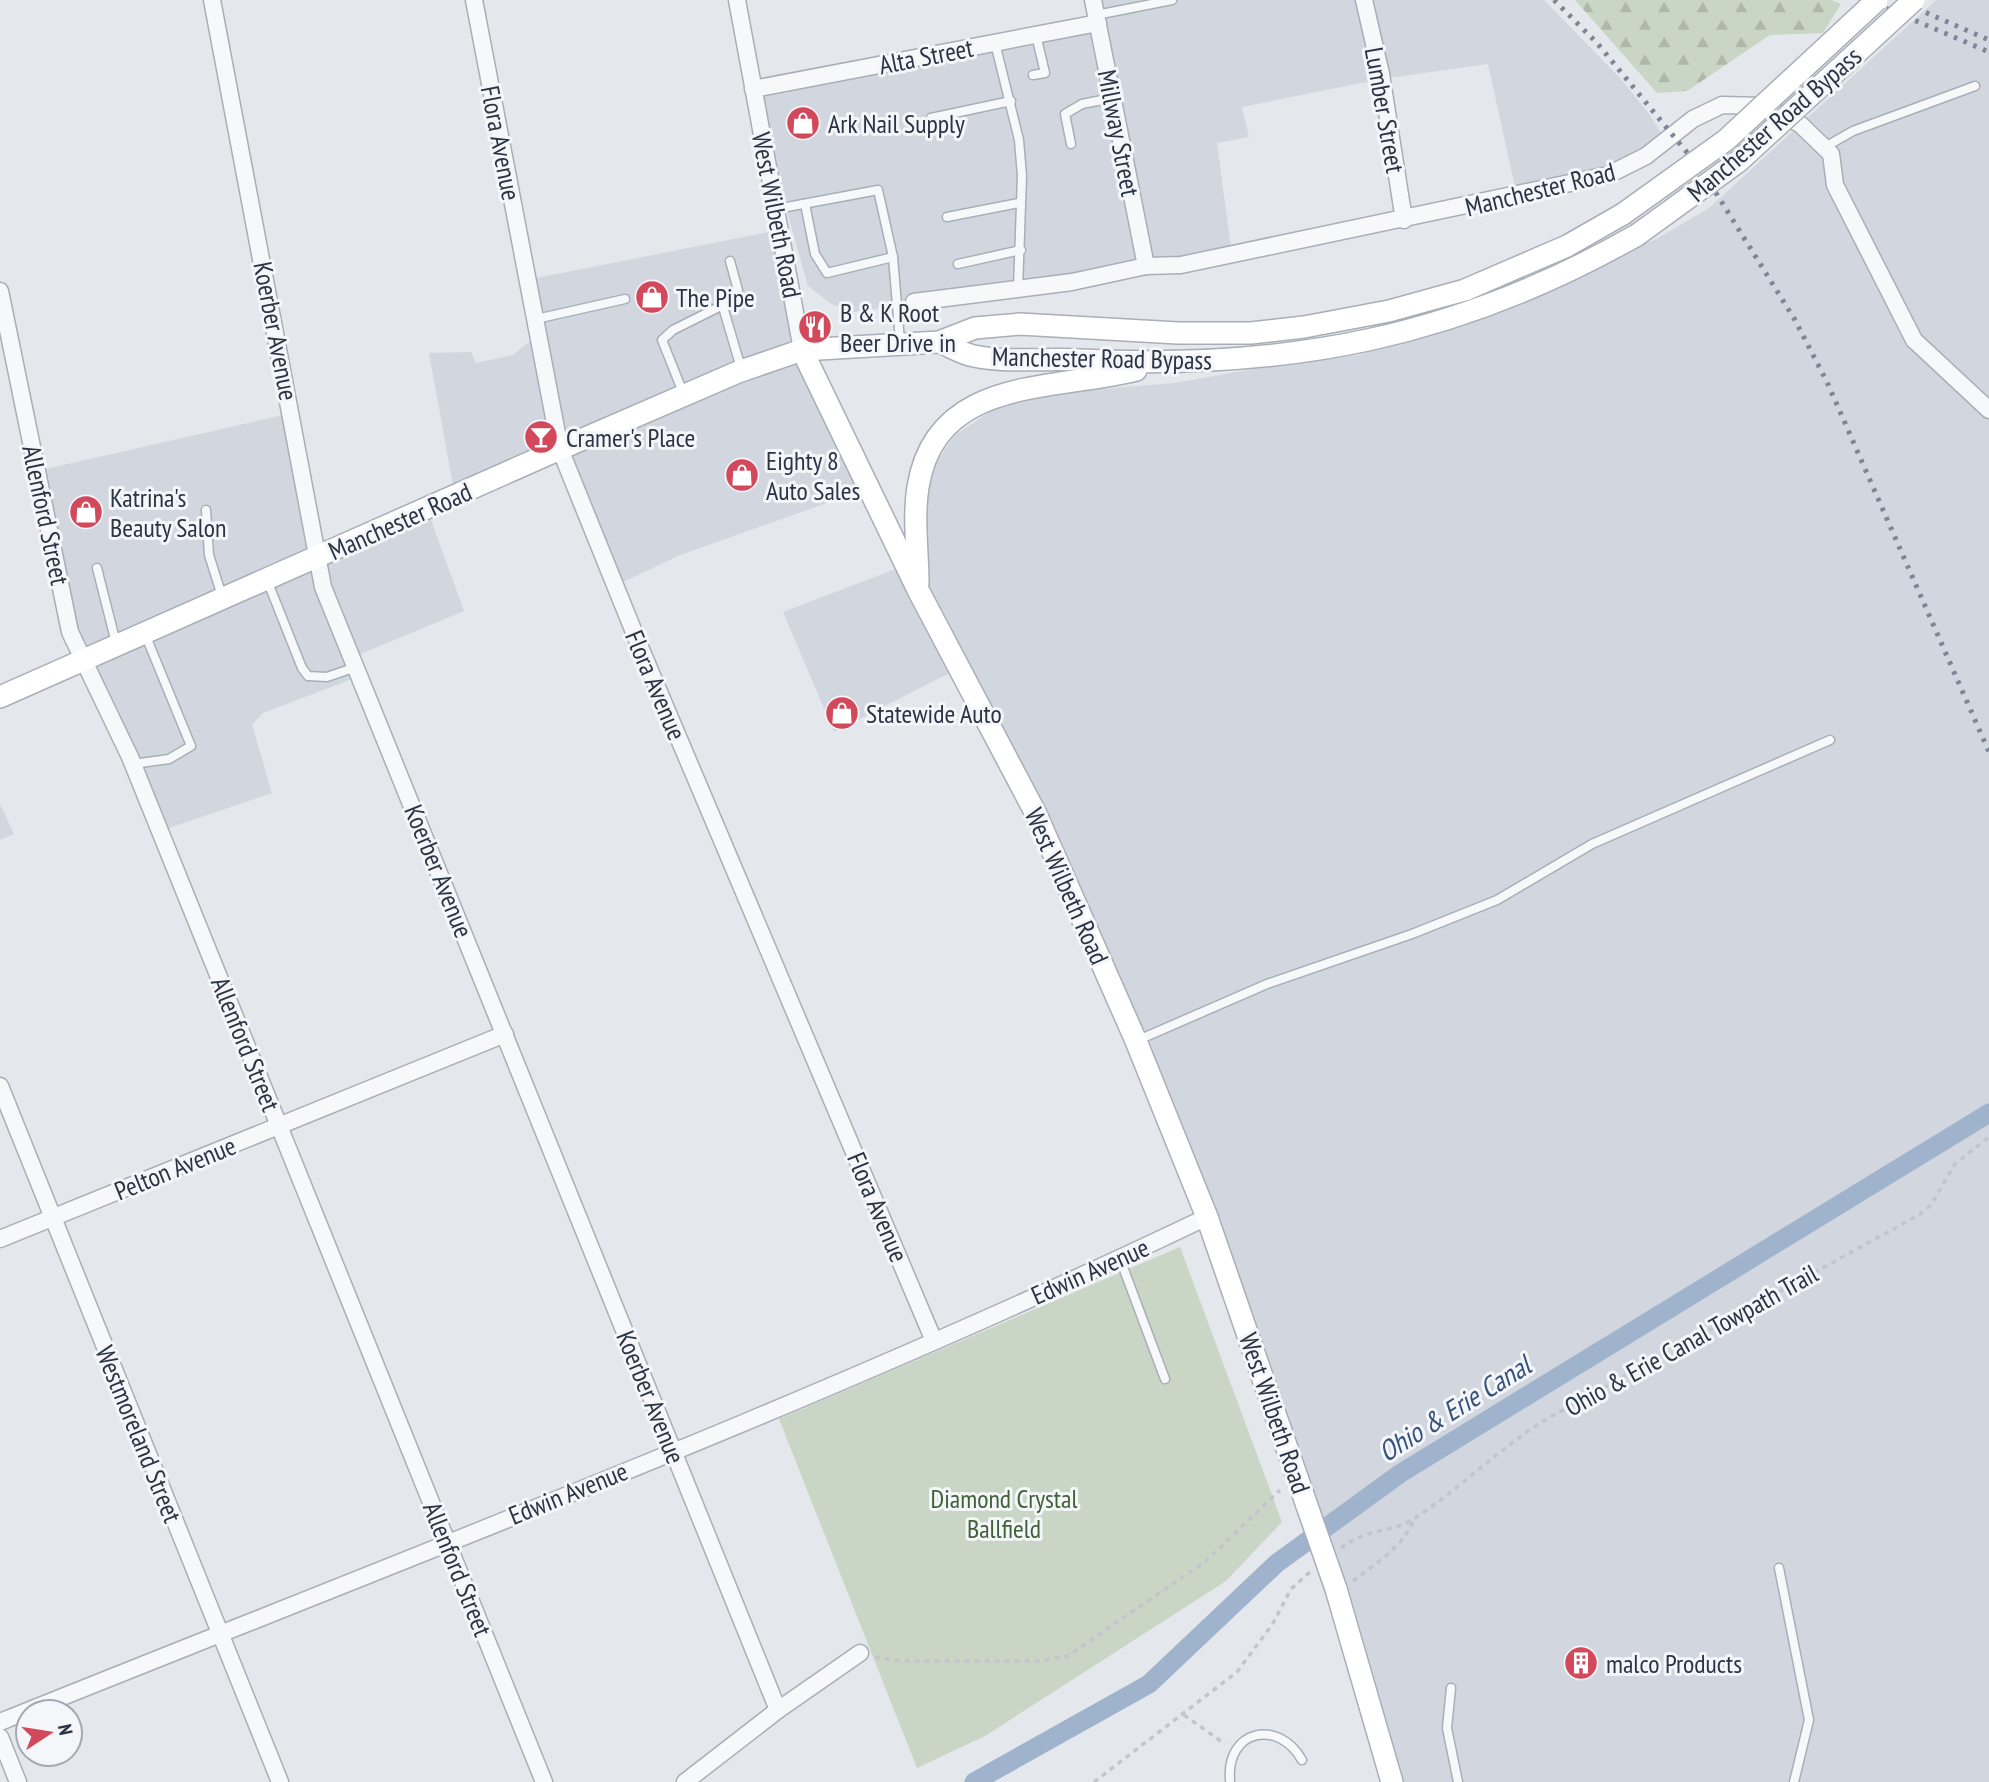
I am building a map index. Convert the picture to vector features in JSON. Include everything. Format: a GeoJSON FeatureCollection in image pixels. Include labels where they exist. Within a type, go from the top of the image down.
{"type":"FeatureCollection","features":[{"type":"Feature","properties":{"kind":"main road","name":"Manchester Road Bypass"},"geometry":{"type":"LineString","coordinates":[[802,350],[939,342],[975,328],[1020,324],[1216,334],[1277,330],[1365,316],[1493,279],[1567,246],[1623,214],[1726,140],[1877,0]]}},
{"type":"Feature","properties":{"kind":"main road","name":"Manchester Road Bypass"},"geometry":{"type":"LineString","coordinates":[[939,342],[973,356],[1160,364],[1290,353],[1403,333],[1517,296],[1580,267],[1637,235],[1740,161],[1914,0]]}},
{"type":"Feature","properties":{"kind":"main road","name":"Manchester Road"},"geometry":{"type":"LineString","coordinates":[[0,696],[85,661],[685,395],[802,350]]}},
{"type":"Feature","properties":{"kind":"main road","name":"West Wilbeth Road"},"geometry":{"type":"LineString","coordinates":[[802,350],[918,590],[1036,814],[1136,1041],[1207,1217],[1337,1591],[1392,1782]]}},
{"type":"Feature","properties":{"kind":"main road"},"geometry":{"type":"LineString","coordinates":[[918,590],[920,477],[929,452],[958,415],[989,398],[1012,390],[1075,383],[1160,364]]}},
{"type":"Feature","properties":{"kind":"street","name":"Koerber Avenue"},"geometry":{"type":"LineString","coordinates":[[212,0],[323,587],[778,1710]]}},
{"type":"Feature","properties":{"kind":"street","name":"Flora Avenue"},"geometry":{"type":"LineString","coordinates":[[474,0],[560,449],[645,659],[934,1341]]}},
{"type":"Feature","properties":{"kind":"street","name":"West Wilbeth Road"},"geometry":{"type":"LineString","coordinates":[[737,0],[802,350]]}},
{"type":"Feature","properties":{"kind":"street","name":"Lumber Street"},"geometry":{"type":"LineString","coordinates":[[1364,0],[1381,74],[1404,220]]}},
{"type":"Feature","properties":{"kind":"street","name":"Alta Street"},"geometry":{"type":"LineString","coordinates":[[754,89],[1036,35],[1095,13]]}},
{"type":"Feature","properties":{"kind":"street","name":"Millway Street"},"geometry":{"type":"LineString","coordinates":[[1095,13],[1146,266]]}},
{"type":"Feature","properties":{"kind":"street","name":"Manchester Road"},"geometry":{"type":"LineString","coordinates":[[914,302],[1018,289],[1146,266],[1181,265],[1608,175],[1646,156],[1693,119],[1735,103],[1762,106],[1800,124],[1825,147]]}},
{"type":"Feature","properties":{"kind":"street"},"geometry":{"type":"LineString","coordinates":[[1825,147],[1831,154],[1835,185],[1914,340],[1989,410]]}},
{"type":"Feature","properties":{"kind":"street","name":"Allenford Street"},"geometry":{"type":"LineString","coordinates":[[0,290],[70,632],[133,764],[544,1782]]}},
{"type":"Feature","properties":{"kind":"street","name":"Pelton Avenue"},"geometry":{"type":"LineString","coordinates":[[0,1239],[505,1034]]}},
{"type":"Feature","properties":{"kind":"street","name":"Westmoreland Street"},"geometry":{"type":"LineString","coordinates":[[0,1086],[280,1782]]}},
{"type":"Feature","properties":{"kind":"street","name":"Edwin Avenue"},"geometry":{"type":"LineString","coordinates":[[0,1723],[672,1451],[934,1341],[1120,1259],[1207,1217]]}},
{"type":"Feature","properties":{"kind":"street"},"geometry":{"type":"LineString","coordinates":[[685,1782],[778,1710],[860,1653]]}},
{"type":"Feature","properties":{"kind":"street"},"geometry":{"type":"LineString","coordinates":[[0,1737],[18,1782]]}},
{"type":"Feature","properties":{"kind":"lane"},"geometry":{"type":"LineString","coordinates":[[1095,13],[1172,0]]}},
{"type":"Feature","properties":{"kind":"lane"},"geometry":{"type":"LineString","coordinates":[[1034,75],[1045,73],[1036,35]]}},
{"type":"Feature","properties":{"kind":"lane"},"geometry":{"type":"LineString","coordinates":[[995,43],[1019,140],[1021,250],[1018,289]]}},
{"type":"Feature","properties":{"kind":"lane"},"geometry":{"type":"LineString","coordinates":[[1825,147],[1853,131],[1975,86]]}},
{"type":"Feature","properties":{"kind":"lane"},"geometry":{"type":"LineString","coordinates":[[1071,145],[1065,114],[1082,104],[1112,98]]}},
{"type":"Feature","properties":{"kind":"lane"},"geometry":{"type":"LineString","coordinates":[[931,118],[1011,101]]}},
{"type":"Feature","properties":{"kind":"lane"},"geometry":{"type":"LineString","coordinates":[[776,209],[878,190],[893,257],[901,344]]}},
{"type":"Feature","properties":{"kind":"lane"},"geometry":{"type":"LineString","coordinates":[[805,204],[815,254],[827,272],[893,257]]}},
{"type":"Feature","properties":{"kind":"lane"},"geometry":{"type":"LineString","coordinates":[[947,217],[1019,204]]}},
{"type":"Feature","properties":{"kind":"lane"},"geometry":{"type":"LineString","coordinates":[[958,264],[1021,250]]}},
{"type":"Feature","properties":{"kind":"lane"},"geometry":{"type":"LineString","coordinates":[[685,395],[663,340],[673,330],[735,299],[738,290],[730,261]]}},
{"type":"Feature","properties":{"kind":"lane"},"geometry":{"type":"LineString","coordinates":[[536,319],[625,299]]}},
{"type":"Feature","properties":{"kind":"lane"},"geometry":{"type":"LineString","coordinates":[[723,307],[742,371]]}},
{"type":"Feature","properties":{"kind":"lane"},"geometry":{"type":"LineString","coordinates":[[206,510],[209,555],[223,599]]}},
{"type":"Feature","properties":{"kind":"lane"},"geometry":{"type":"LineString","coordinates":[[97,568],[117,646]]}},
{"type":"Feature","properties":{"kind":"lane"},"geometry":{"type":"LineString","coordinates":[[267,580],[302,668],[308,676],[327,677],[356,667]]}},
{"type":"Feature","properties":{"kind":"lane"},"geometry":{"type":"LineString","coordinates":[[133,764],[169,759],[191,746],[145,634]]}},
{"type":"Feature","properties":{"kind":"lane"},"geometry":{"type":"LineString","coordinates":[[1136,1041],[1267,984],[1412,934],[1497,900],[1592,845],[1830,740]]}},
{"type":"Feature","properties":{"kind":"lane"},"geometry":{"type":"LineString","coordinates":[[1120,1259],[1166,1379]]}},
{"type":"Feature","properties":{"kind":"lane"},"geometry":{"type":"LineString","coordinates":[[1779,1568],[1809,1720],[1794,1782]]}},
{"type":"Feature","properties":{"kind":"lane"},"geometry":{"type":"LineString","coordinates":[[1451,1688],[1447,1728],[1458,1782]]}},
{"type":"Feature","properties":{"kind":"lane"},"geometry":{"type":"LineString","coordinates":[[1230,1780],[1229,1766],[1234,1751],[1245,1739],[1263,1734],[1279,1735],[1293,1745],[1302,1760]]}},
{"type":"Feature","properties":{"kind":"path","name":"Ohio & Erie Canal Towpath Trail"},"geometry":{"type":"LineString","coordinates":[[1381,1528],[1413,1520],[1506,1446],[1545,1420],[1902,1224],[1931,1205],[1955,1164],[1989,1137]]}},
{"type":"Feature","properties":{"kind":"path"},"geometry":{"type":"LineString","coordinates":[[860,1653],[900,1661],[1038,1661],[1068,1656],[1206,1561],[1243,1528],[1275,1493],[1298,1480]]}},
{"type":"Feature","properties":{"kind":"path"},"geometry":{"type":"LineString","coordinates":[[1337,1591],[1397,1545],[1408,1534],[1413,1520]]}},
{"type":"Feature","properties":{"kind":"path"},"geometry":{"type":"LineString","coordinates":[[1094,1782],[1237,1672],[1265,1636]]}},
{"type":"Feature","properties":{"kind":"path"},"geometry":{"type":"LineString","coordinates":[[1184,1715],[1234,1751]]}},
{"type":"Feature","properties":{"kind":"shaded area"},"geometry":{"type":"Polygon","coordinates":[[[1093,0],[1544,0],[1620,78],[1650,115],[1665,140],[1646,156],[1517,196],[1488,64],[1381,79],[1242,107],[1249,137],[1217,143],[1232,255],[854,312],[831,304],[808,286],[753,90],[1097,23],[1093,0]]]}},
{"type":"Feature","properties":{"kind":"shaded area"},"geometry":{"type":"Polygon","coordinates":[[[1936,0],[1989,0],[1989,1782],[1391,1782],[1207,1217],[959,668],[834,732],[783,612],[906,565],[918,491],[954,436],[1003,403],[1052,393],[1175,383],[1270,366],[1358,355],[1482,318],[1658,238],[1709,208],[1936,0]]]}},
{"type":"Feature","properties":{"kind":"shaded area"},"geometry":{"type":"Polygon","coordinates":[[[779,230],[802,350],[869,488],[680,555],[615,586],[560,450],[455,496],[429,353],[471,352],[476,363],[513,355],[539,334],[532,279],[779,230]]]}},
{"type":"Feature","properties":{"kind":"shaded area"},"geometry":{"type":"Polygon","coordinates":[[[292,413],[318,557],[427,509],[464,611],[353,657],[360,676],[263,713],[252,725],[272,793],[160,831],[84,661],[37,471],[292,413]]]}},
{"type":"Feature","properties":{"kind":"shaded area"},"geometry":{"type":"Polygon","coordinates":[[[0,804],[14,834],[0,840],[0,804]]]}},
{"type":"Feature","properties":{"kind":"green space"},"geometry":{"type":"Polygon","coordinates":[[[1575,0],[1831,0],[1841,4],[1823,33],[1770,35],[1687,91],[1657,93],[1575,0]]]}},
{"type":"Feature","properties":{"kind":"green space","name":"Diamond Crystal Ballfield"},"geometry":{"type":"Polygon","coordinates":[[[1180,1247],[1282,1522],[1226,1581],[985,1736],[917,1768],[779,1419],[1180,1247]]]}},
{"type":"Feature","properties":{"kind":"waterway","name":"Ohio & Erie Canal"},"geometry":{"type":"LineString","coordinates":[[974,1782],[1149,1684],[1277,1563],[1401,1473],[1989,1113]]}},
{"type":"Feature","properties":{"kind":"railway"},"geometry":{"type":"LineString","coordinates":[[1554,0],[1597,43],[1703,172],[1795,320],[1827,382],[1989,752]]}},
{"type":"Feature","properties":{"kind":"railway"},"geometry":{"type":"LineString","coordinates":[[1867,0],[1989,52]]}},
{"type":"Feature","properties":{"kind":"railway"},"geometry":{"type":"LineString","coordinates":[[1897,0],[1989,40]]}},
{"type":"Feature","properties":{"kind":"place","name":"Ark Nail Supply"},"geometry":{"type":"Point","coordinates":[803,123]}},
{"type":"Feature","properties":{"kind":"place","name":"The Pipe"},"geometry":{"type":"Point","coordinates":[652,297]}},
{"type":"Feature","properties":{"kind":"place","name":"B & K Root Beer Drive in"},"geometry":{"type":"Point","coordinates":[815,327]}},
{"type":"Feature","properties":{"kind":"place","name":"Cramer's Place"},"geometry":{"type":"Point","coordinates":[541,437]}},
{"type":"Feature","properties":{"kind":"place","name":"Eighty 8 Auto Sales"},"geometry":{"type":"Point","coordinates":[742,475]}},
{"type":"Feature","properties":{"kind":"place","name":"Katrina's Beauty Salon"},"geometry":{"type":"Point","coordinates":[86,512]}},
{"type":"Feature","properties":{"kind":"place","name":"Statewide Auto"},"geometry":{"type":"Point","coordinates":[842,713]}},
{"type":"Feature","properties":{"kind":"place","name":"malco Products"},"geometry":{"type":"Point","coordinates":[1581,1663]}}]}
